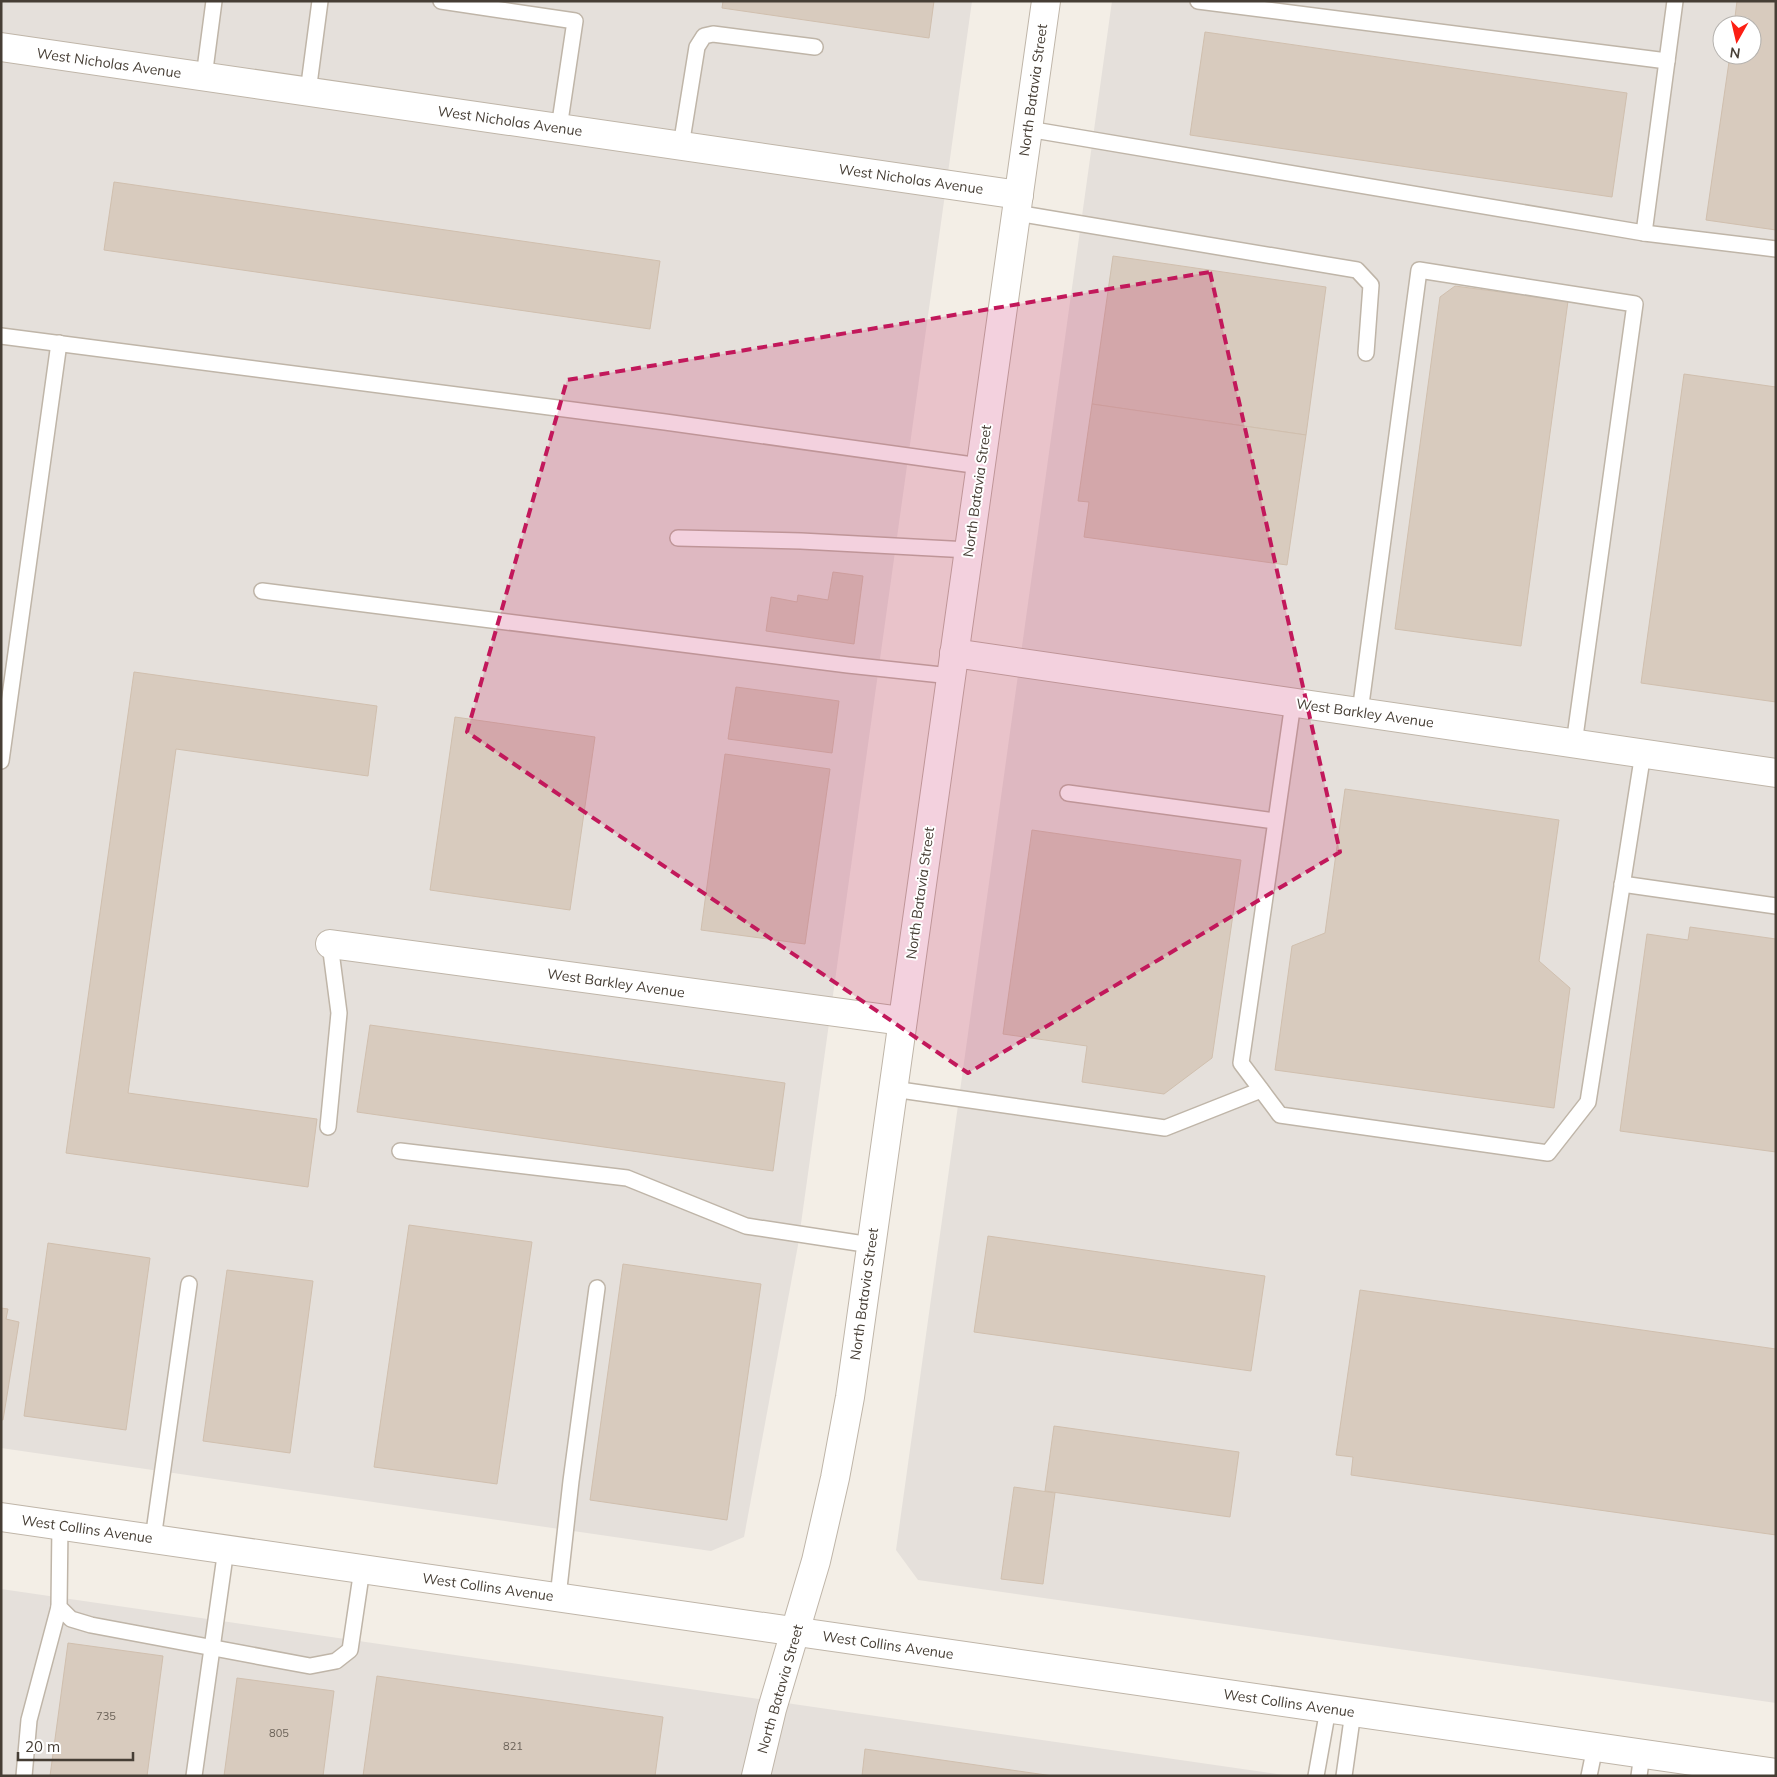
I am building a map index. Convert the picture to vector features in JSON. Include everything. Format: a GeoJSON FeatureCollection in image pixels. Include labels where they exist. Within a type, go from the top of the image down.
{"type":"FeatureCollection","features":[{"type":"Feature","properties":{"kind":"street","name":"North Batavia Street"},"geometry":{"type":"LineString","coordinates":[[756,1776],[772,1709],[816,1561],[835,1478],[850,1397],[1046,1]]}},
{"type":"Feature","properties":{"kind":"street","name":"West Nicholas Avenue"},"geometry":{"type":"LineString","coordinates":[[1,47],[681,146],[1017,204]]}},
{"type":"Feature","properties":{"kind":"street","name":"West Barkley Avenue"},"geometry":{"type":"LineString","coordinates":[[952,664],[1293,703],[1776,773]]}},
{"type":"Feature","properties":{"kind":"street","name":"West Barkley Avenue"},"geometry":{"type":"LineString","coordinates":[[330,944],[902,1021]]}},
{"type":"Feature","properties":{"kind":"street","name":"West Collins Avenue"},"geometry":{"type":"LineString","coordinates":[[1,1517],[1595,1747],[1641,1765],[1776,1773]]}},
{"type":"Feature","properties":{"kind":"lane"},"geometry":{"type":"LineString","coordinates":[[204,77],[214,1]]}},
{"type":"Feature","properties":{"kind":"lane"},"geometry":{"type":"LineString","coordinates":[[308,92],[320,1]]}},
{"type":"Feature","properties":{"kind":"lane"},"geometry":{"type":"LineString","coordinates":[[441,1],[575,21],[559,128]]}},
{"type":"Feature","properties":{"kind":"lane"},"geometry":{"type":"LineString","coordinates":[[1198,1],[1667,61]]}},
{"type":"Feature","properties":{"kind":"lane"},"geometry":{"type":"LineString","coordinates":[[1644,232],[1675,1]]}},
{"type":"Feature","properties":{"kind":"lane"},"geometry":{"type":"LineString","coordinates":[[681,146],[697,47],[704,36],[713,34],[815,47]]}},
{"type":"Feature","properties":{"kind":"lane"},"geometry":{"type":"LineString","coordinates":[[1028,129],[1644,232],[1776,249]]}},
{"type":"Feature","properties":{"kind":"lane"},"geometry":{"type":"LineString","coordinates":[[1017,204],[1357,270],[1371,285],[1366,353]]}},
{"type":"Feature","properties":{"kind":"lane"},"geometry":{"type":"LineString","coordinates":[[1360,712],[1419,270],[1635,304],[1574,744]]}},
{"type":"Feature","properties":{"kind":"lane"},"geometry":{"type":"LineString","coordinates":[[1,336],[645,420],[980,466]]}},
{"type":"Feature","properties":{"kind":"lane"},"geometry":{"type":"LineString","coordinates":[[1,761],[59,343]]}},
{"type":"Feature","properties":{"kind":"lane"},"geometry":{"type":"LineString","coordinates":[[678,538],[801,541],[969,550]]}},
{"type":"Feature","properties":{"kind":"lane"},"geometry":{"type":"LineString","coordinates":[[262,591],[848,665],[952,664]]}},
{"type":"Feature","properties":{"kind":"lane"},"geometry":{"type":"LineString","coordinates":[[1293,703],[1241,1062],[1280,1115],[1548,1153],[1588,1102],[1643,753]]}},
{"type":"Feature","properties":{"kind":"lane"},"geometry":{"type":"LineString","coordinates":[[1068,793],[1275,821]]}},
{"type":"Feature","properties":{"kind":"lane"},"geometry":{"type":"LineString","coordinates":[[1622,884],[1776,906]]}},
{"type":"Feature","properties":{"kind":"lane"},"geometry":{"type":"LineString","coordinates":[[328,1127],[339,1013],[330,944]]}},
{"type":"Feature","properties":{"kind":"lane"},"geometry":{"type":"LineString","coordinates":[[893,1089],[1165,1128],[1261,1090]]}},
{"type":"Feature","properties":{"kind":"lane"},"geometry":{"type":"LineString","coordinates":[[400,1151],[628,1178],[746,1226],[871,1245]]}},
{"type":"Feature","properties":{"kind":"lane"},"geometry":{"type":"LineString","coordinates":[[153,1539],[188,1284]]}},
{"type":"Feature","properties":{"kind":"lane"},"geometry":{"type":"LineString","coordinates":[[558,1597],[571,1481],[597,1288]]}},
{"type":"Feature","properties":{"kind":"lane"},"geometry":{"type":"LineString","coordinates":[[24,1776],[29,1720],[59,1607],[60,1525]]}},
{"type":"Feature","properties":{"kind":"lane"},"geometry":{"type":"LineString","coordinates":[[194,1776],[226,1549]]}},
{"type":"Feature","properties":{"kind":"lane"},"geometry":{"type":"LineString","coordinates":[[59,1607],[71,1618],[91,1624],[310,1666],[336,1661],[350,1650],[362,1569]]}},
{"type":"Feature","properties":{"kind":"lane"},"geometry":{"type":"LineString","coordinates":[[1316,1776],[1341,1710]]}},
{"type":"Feature","properties":{"kind":"lane"},"geometry":{"type":"LineString","coordinates":[[1341,1710],[1344,1776]]}},
{"type":"Feature","properties":{"kind":"lane"},"geometry":{"type":"LineString","coordinates":[[1589,1776],[1595,1747]]}},
{"type":"Feature","properties":{"kind":"highlighted area"},"geometry":{"type":"Polygon","coordinates":[[[1210,272],[1340,852],[968,1073],[467,732],[567,380],[1210,272]]]}},
{"type":"Feature","properties":{"kind":"shaded area"},"geometry":{"type":"Polygon","coordinates":[[[1,1],[972,1],[798,1245],[744,1537],[711,1551],[1,1448],[1,1]]]}},
{"type":"Feature","properties":{"kind":"shaded area"},"geometry":{"type":"Polygon","coordinates":[[[1112,1],[1776,1],[1776,1703],[918,1580],[896,1550],[1112,1]]]}},
{"type":"Feature","properties":{"kind":"shaded area"},"geometry":{"type":"Polygon","coordinates":[[[1,1589],[862,1714],[1291,1776],[1,1776],[1,1589]]]}},
{"type":"Feature","properties":{"kind":"building"},"geometry":{"type":"Polygon","coordinates":[[[723,1],[934,1],[929,38],[722,8],[723,1]]]}},
{"type":"Feature","properties":{"kind":"building"},"geometry":{"type":"Polygon","coordinates":[[[1737,1],[1776,1],[1776,230],[1706,220],[1729,65],[1762,65],[1762,15],[1735,15],[1737,1]]]}},
{"type":"Feature","properties":{"kind":"building"},"geometry":{"type":"Polygon","coordinates":[[[1205,32],[1627,93],[1612,197],[1190,135],[1205,32]]]}},
{"type":"Feature","properties":{"kind":"building"},"geometry":{"type":"Polygon","coordinates":[[[114,182],[660,261],[650,329],[104,250],[114,182]]]}},
{"type":"Feature","properties":{"kind":"building"},"geometry":{"type":"Polygon","coordinates":[[[1113,256],[1326,287],[1306,435],[1092,404],[1113,256]]]}},
{"type":"Feature","properties":{"kind":"building"},"geometry":{"type":"Polygon","coordinates":[[[1455,286],[1568,301],[1521,646],[1395,629],[1440,297],[1455,286]]]}},
{"type":"Feature","properties":{"kind":"building"},"geometry":{"type":"Polygon","coordinates":[[[1684,374],[1776,387],[1776,702],[1641,683],[1684,374]]]}},
{"type":"Feature","properties":{"kind":"building"},"geometry":{"type":"Polygon","coordinates":[[[1092,404],[1306,435],[1287,565],[1084,537],[1089,502],[1078,501],[1092,404]]]}},
{"type":"Feature","properties":{"kind":"building"},"geometry":{"type":"Polygon","coordinates":[[[833,572],[863,576],[854,644],[766,631],[771,597],[797,602],[798,595],[828,600],[833,572]]]}},
{"type":"Feature","properties":{"kind":"building"},"geometry":{"type":"Polygon","coordinates":[[[134,672],[377,706],[368,776],[176,749],[128,1093],[317,1119],[308,1187],[66,1153],[134,672]]]}},
{"type":"Feature","properties":{"kind":"building"},"geometry":{"type":"Polygon","coordinates":[[[736,687],[839,701],[832,753],[728,739],[736,687]]]}},
{"type":"Feature","properties":{"kind":"building"},"geometry":{"type":"Polygon","coordinates":[[[455,717],[595,737],[570,910],[430,890],[455,717]]]}},
{"type":"Feature","properties":{"kind":"building"},"geometry":{"type":"Polygon","coordinates":[[[725,754],[830,769],[805,944],[701,930],[725,754]]]}},
{"type":"Feature","properties":{"kind":"building"},"geometry":{"type":"Polygon","coordinates":[[[1345,789],[1559,820],[1539,961],[1570,988],[1554,1108],[1275,1070],[1292,946],[1325,933],[1345,789]]]}},
{"type":"Feature","properties":{"kind":"building"},"geometry":{"type":"Polygon","coordinates":[[[1032,830],[1241,860],[1212,1058],[1164,1094],[1082,1082],[1087,1046],[1003,1034],[1032,830]]]}},
{"type":"Feature","properties":{"kind":"building"},"geometry":{"type":"Polygon","coordinates":[[[1690,927],[1776,939],[1776,1152],[1620,1131],[1647,934],[1688,940],[1690,927]]]}},
{"type":"Feature","properties":{"kind":"building"},"geometry":{"type":"Polygon","coordinates":[[[370,1025],[785,1083],[773,1171],[357,1112],[370,1025]]]}},
{"type":"Feature","properties":{"kind":"building"},"geometry":{"type":"Polygon","coordinates":[[[409,1225],[532,1242],[497,1484],[374,1467],[409,1225]]]}},
{"type":"Feature","properties":{"kind":"building"},"geometry":{"type":"Polygon","coordinates":[[[988,1236],[1265,1276],[1251,1371],[974,1332],[988,1236]]]}},
{"type":"Feature","properties":{"kind":"building"},"geometry":{"type":"Polygon","coordinates":[[[48,1243],[150,1258],[126,1430],[24,1416],[48,1243]]]}},
{"type":"Feature","properties":{"kind":"building"},"geometry":{"type":"Polygon","coordinates":[[[623,1264],[761,1284],[727,1520],[590,1500],[623,1264]]]}},
{"type":"Feature","properties":{"kind":"building"},"geometry":{"type":"Polygon","coordinates":[[[227,1270],[313,1281],[290,1453],[203,1441],[227,1270]]]}},
{"type":"Feature","properties":{"kind":"building"},"geometry":{"type":"Polygon","coordinates":[[[1360,1290],[1776,1349],[1776,1535],[1351,1475],[1353,1457],[1336,1455],[1360,1290]]]}},
{"type":"Feature","properties":{"kind":"building"},"geometry":{"type":"Polygon","coordinates":[[[1,1308],[8,1309],[6,1319],[19,1322],[3,1420],[1,1420],[1,1308]]]}},
{"type":"Feature","properties":{"kind":"building"},"geometry":{"type":"Polygon","coordinates":[[[1054,1426],[1239,1452],[1230,1517],[1045,1491],[1054,1426]]]}},
{"type":"Feature","properties":{"kind":"building"},"geometry":{"type":"Polygon","coordinates":[[[1014,1487],[1055,1493],[1043,1584],[1001,1579],[1014,1487]]]}},
{"type":"Feature","properties":{"kind":"building"},"geometry":{"type":"Polygon","coordinates":[[[68,1643],[163,1656],[147,1776],[50,1776],[68,1643]]]}},
{"type":"Feature","properties":{"kind":"building"},"geometry":{"type":"Polygon","coordinates":[[[377,1676],[663,1717],[655,1776],[363,1776],[377,1676]]]}},
{"type":"Feature","properties":{"kind":"building"},"geometry":{"type":"Polygon","coordinates":[[[237,1678],[334,1691],[323,1776],[224,1776],[237,1678]]]}},
{"type":"Feature","properties":{"kind":"building"},"geometry":{"type":"Polygon","coordinates":[[[865,1749],[1053,1776],[862,1776],[865,1749]]]}}]}
